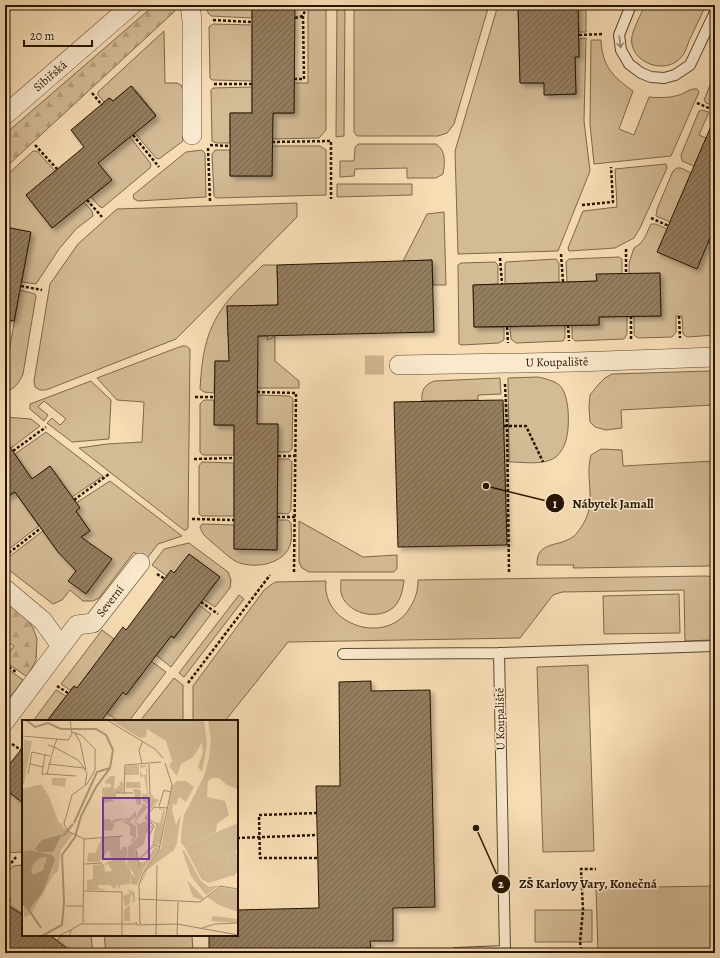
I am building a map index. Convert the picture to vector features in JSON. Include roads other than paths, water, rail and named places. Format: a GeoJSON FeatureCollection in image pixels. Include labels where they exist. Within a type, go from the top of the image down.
{"type":"FeatureCollection","features":[{"type":"Feature","properties":{"kind":"street","name":"Sibiřská"},"geometry":{"type":"LineString","coordinates":[[5,115],[132,5]]}},
{"type":"Feature","properties":{"kind":"street"},"geometry":{"type":"LineString","coordinates":[[190,5],[192,21],[192,135]]}},
{"type":"Feature","properties":{"kind":"street","name":"U Koupaliště"},"geometry":{"type":"LineString","coordinates":[[399,365],[506,355],[715,357]]}},
{"type":"Feature","properties":{"kind":"street","name":"Severní"},"geometry":{"type":"LineString","coordinates":[[5,721],[77,625],[93,623],[140,563]]}},
{"type":"Feature","properties":{"kind":"street"},"geometry":{"type":"LineString","coordinates":[[5,589],[43,621],[61,646]]}},
{"type":"Feature","properties":{"kind":"lane"},"geometry":{"type":"LineString","coordinates":[[631,5],[619,35],[621,50],[629,64],[641,73],[651,77],[664,78],[675,74],[690,65],[715,12]]}},
{"type":"Feature","properties":{"kind":"lane"},"geometry":{"type":"LineString","coordinates":[[343,654],[499,653],[715,646]]}},
{"type":"Feature","properties":{"kind":"lane","name":"U Koupaliště"},"geometry":{"type":"LineString","coordinates":[[456,953],[506,951],[499,653]]}},
{"type":"Feature","properties":{"kind":"tunnel"},"geometry":{"type":"LineString","coordinates":[[365,365],[399,365]]}},
{"type":"Feature","properties":{"kind":"place","name":"Nábytek Jamall"},"geometry":{"type":"Point","coordinates":[486,486]}},
{"type":"Feature","properties":{"kind":"place","name":"ZŠ Karlovy Vary, Konečná"},"geometry":{"type":"Point","coordinates":[476,828]}}]}
